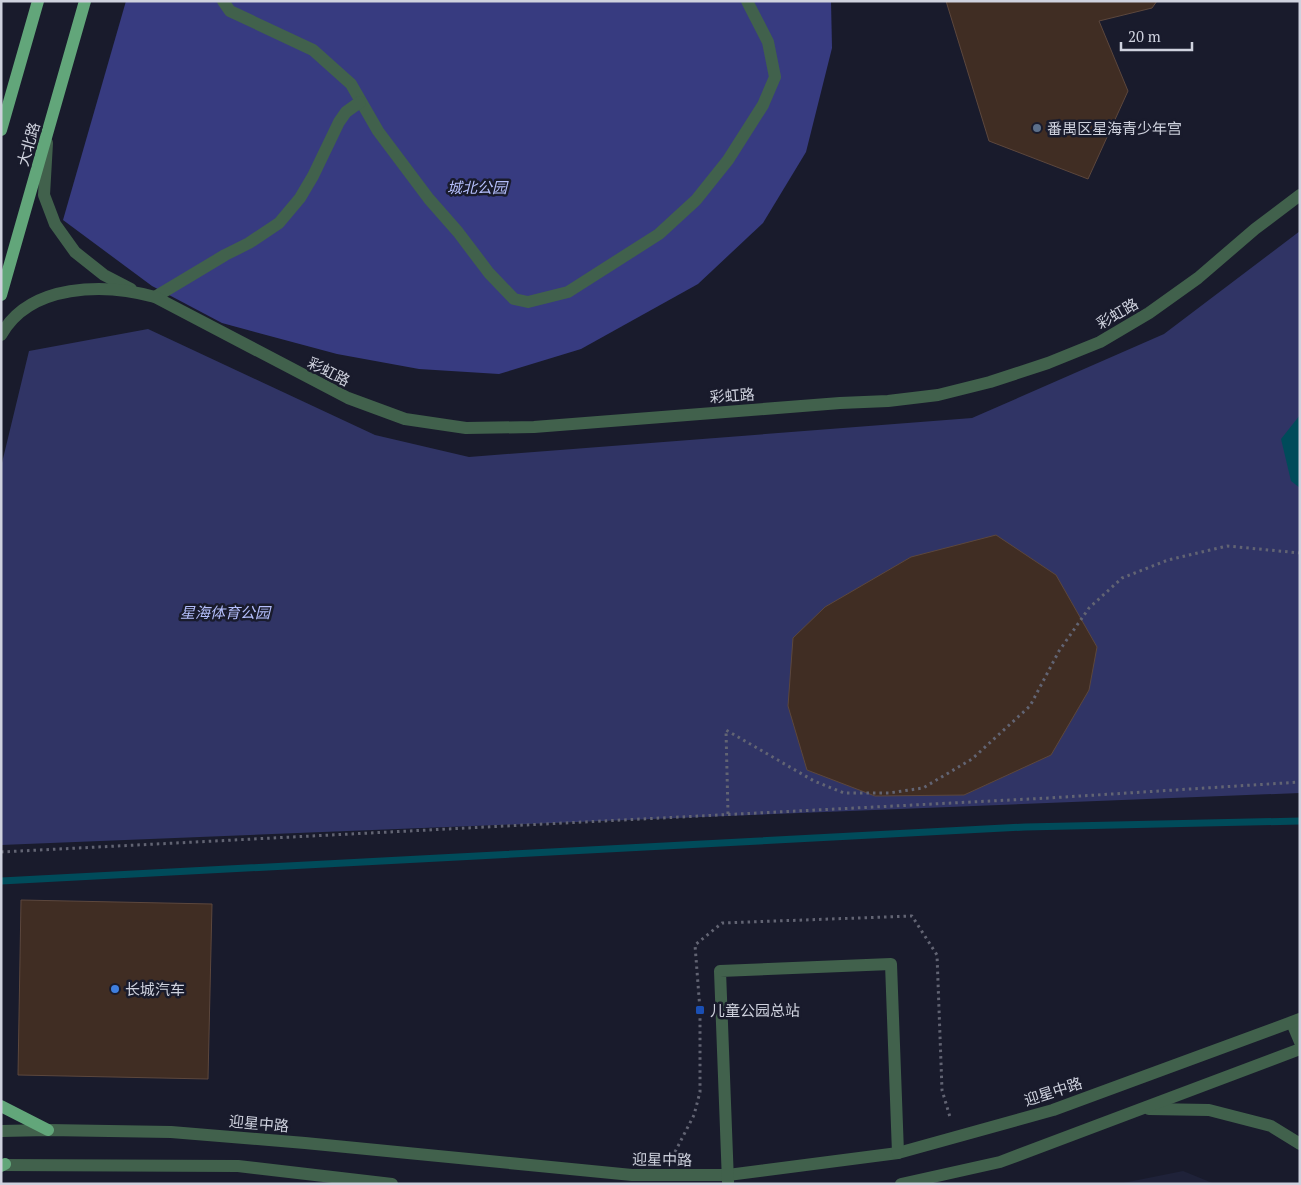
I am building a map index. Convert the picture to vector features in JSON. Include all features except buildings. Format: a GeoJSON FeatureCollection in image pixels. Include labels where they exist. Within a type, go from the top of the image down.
{"type":"FeatureCollection","features":[{"type":"Feature","properties":{"kind":"main road","name":"大北路"},"geometry":{"type":"LineString","coordinates":[[1,130],[38,1]]}},
{"type":"Feature","properties":{"kind":"main road","name":"大北路"},"geometry":{"type":"LineString","coordinates":[[1,295],[85,1]]}},
{"type":"Feature","properties":{"kind":"main road"},"geometry":{"type":"LineString","coordinates":[[1,1106],[48,1130]]}},
{"type":"Feature","properties":{"kind":"street"},"geometry":{"type":"LineString","coordinates":[[222,1],[230,11],[313,50],[351,84],[378,131],[489,273],[514,299],[528,302],[568,292],[659,234],[696,200],[728,160],[763,105],[775,77],[768,42],[747,1]]}},
{"type":"Feature","properties":{"kind":"street"},"geometry":{"type":"LineString","coordinates":[[155,297],[225,255],[249,243],[279,223],[300,198],[339,122],[346,112],[360,102]]}},
{"type":"Feature","properties":{"kind":"street","name":"彩虹路"},"geometry":{"type":"LineString","coordinates":[[48,134],[44,194],[54,224],[75,252],[104,275],[140,293]]}},
{"type":"Feature","properties":{"kind":"street","name":"彩虹路"},"geometry":{"type":"LineString","coordinates":[[1,334],[7,324],[32,304],[64,292],[101,288],[140,293],[155,297],[348,398],[405,419],[466,428],[534,427],[840,403],[888,401],[938,395],[990,382],[1048,363],[1100,342],[1149,314],[1198,278],[1255,229],[1300,195]]}},
{"type":"Feature","properties":{"kind":"street"},"geometry":{"type":"LineString","coordinates":[[728,1180],[720,971],[891,964],[898,1153]]}},
{"type":"Feature","properties":{"kind":"street"},"geometry":{"type":"LineString","coordinates":[[1296,1021],[1300,1042]]}},
{"type":"Feature","properties":{"kind":"street","name":"迎星中路"},"geometry":{"type":"LineString","coordinates":[[1,1132],[48,1130],[180,1133],[305,1143],[632,1175],[728,1180],[898,1153],[1052,1110],[1296,1021]]}},
{"type":"Feature","properties":{"kind":"street"},"geometry":{"type":"LineString","coordinates":[[901,1184],[1000,1162],[1300,1049]]}},
{"type":"Feature","properties":{"kind":"street"},"geometry":{"type":"LineString","coordinates":[[1142,1109],[1209,1110],[1271,1126],[1300,1144]]}},
{"type":"Feature","properties":{"kind":"street"},"geometry":{"type":"LineString","coordinates":[[2,1165],[238,1166],[392,1184]]}},
{"type":"Feature","properties":{"kind":"path"},"geometry":{"type":"LineString","coordinates":[[728,814],[726,730],[814,781],[844,793],[889,793],[923,788],[972,759],[1030,706],[1059,651],[1089,608],[1122,578],[1168,560],[1227,546],[1300,553]]}},
{"type":"Feature","properties":{"kind":"path"},"geometry":{"type":"LineString","coordinates":[[1,852],[1300,782]]}},
{"type":"Feature","properties":{"kind":"path"},"geometry":{"type":"LineString","coordinates":[[675,1152],[694,1115],[700,1092],[700,1010],[695,944],[722,924],[912,916],[937,955],[942,1090],[950,1117]]}},
{"type":"Feature","properties":{"kind":"shaded area"},"geometry":{"type":"Polygon","coordinates":[[[1300,415],[1300,488],[1291,481],[1281,439],[1300,415]]]}},
{"type":"Feature","properties":{"kind":"shaded area"},"geometry":{"type":"Polygon","coordinates":[[[1183,1171],[1215,1184],[1118,1184],[1183,1171]]]}},
{"type":"Feature","properties":{"kind":"green space","name":"城北公园"},"geometry":{"type":"Polygon","coordinates":[[[126,1],[831,1],[832,48],[806,152],[763,223],[698,284],[581,349],[499,374],[419,369],[337,354],[222,323],[152,286],[63,220],[126,1]]]}},
{"type":"Feature","properties":{"kind":"green space","name":"星海体育公园"},"geometry":{"type":"Polygon","coordinates":[[[1300,231],[1300,793],[1,845],[1,467],[29,351],[148,329],[375,435],[469,457],[972,418],[1164,334],[1300,231]]]}},
{"type":"Feature","properties":{"kind":"waterway"},"geometry":{"type":"LineString","coordinates":[[1,881],[1025,827],[1300,821]]}},
{"type":"Feature","properties":{"kind":"place","name":"番禺区星海青少年宫"},"geometry":{"type":"Point","coordinates":[1037,128]}},
{"type":"Feature","properties":{"kind":"place","name":"长城汽车"},"geometry":{"type":"Point","coordinates":[115,989]}},
{"type":"Feature","properties":{"kind":"place","name":"儿童公园总站"},"geometry":{"type":"Point","coordinates":[700,1010]}}]}
